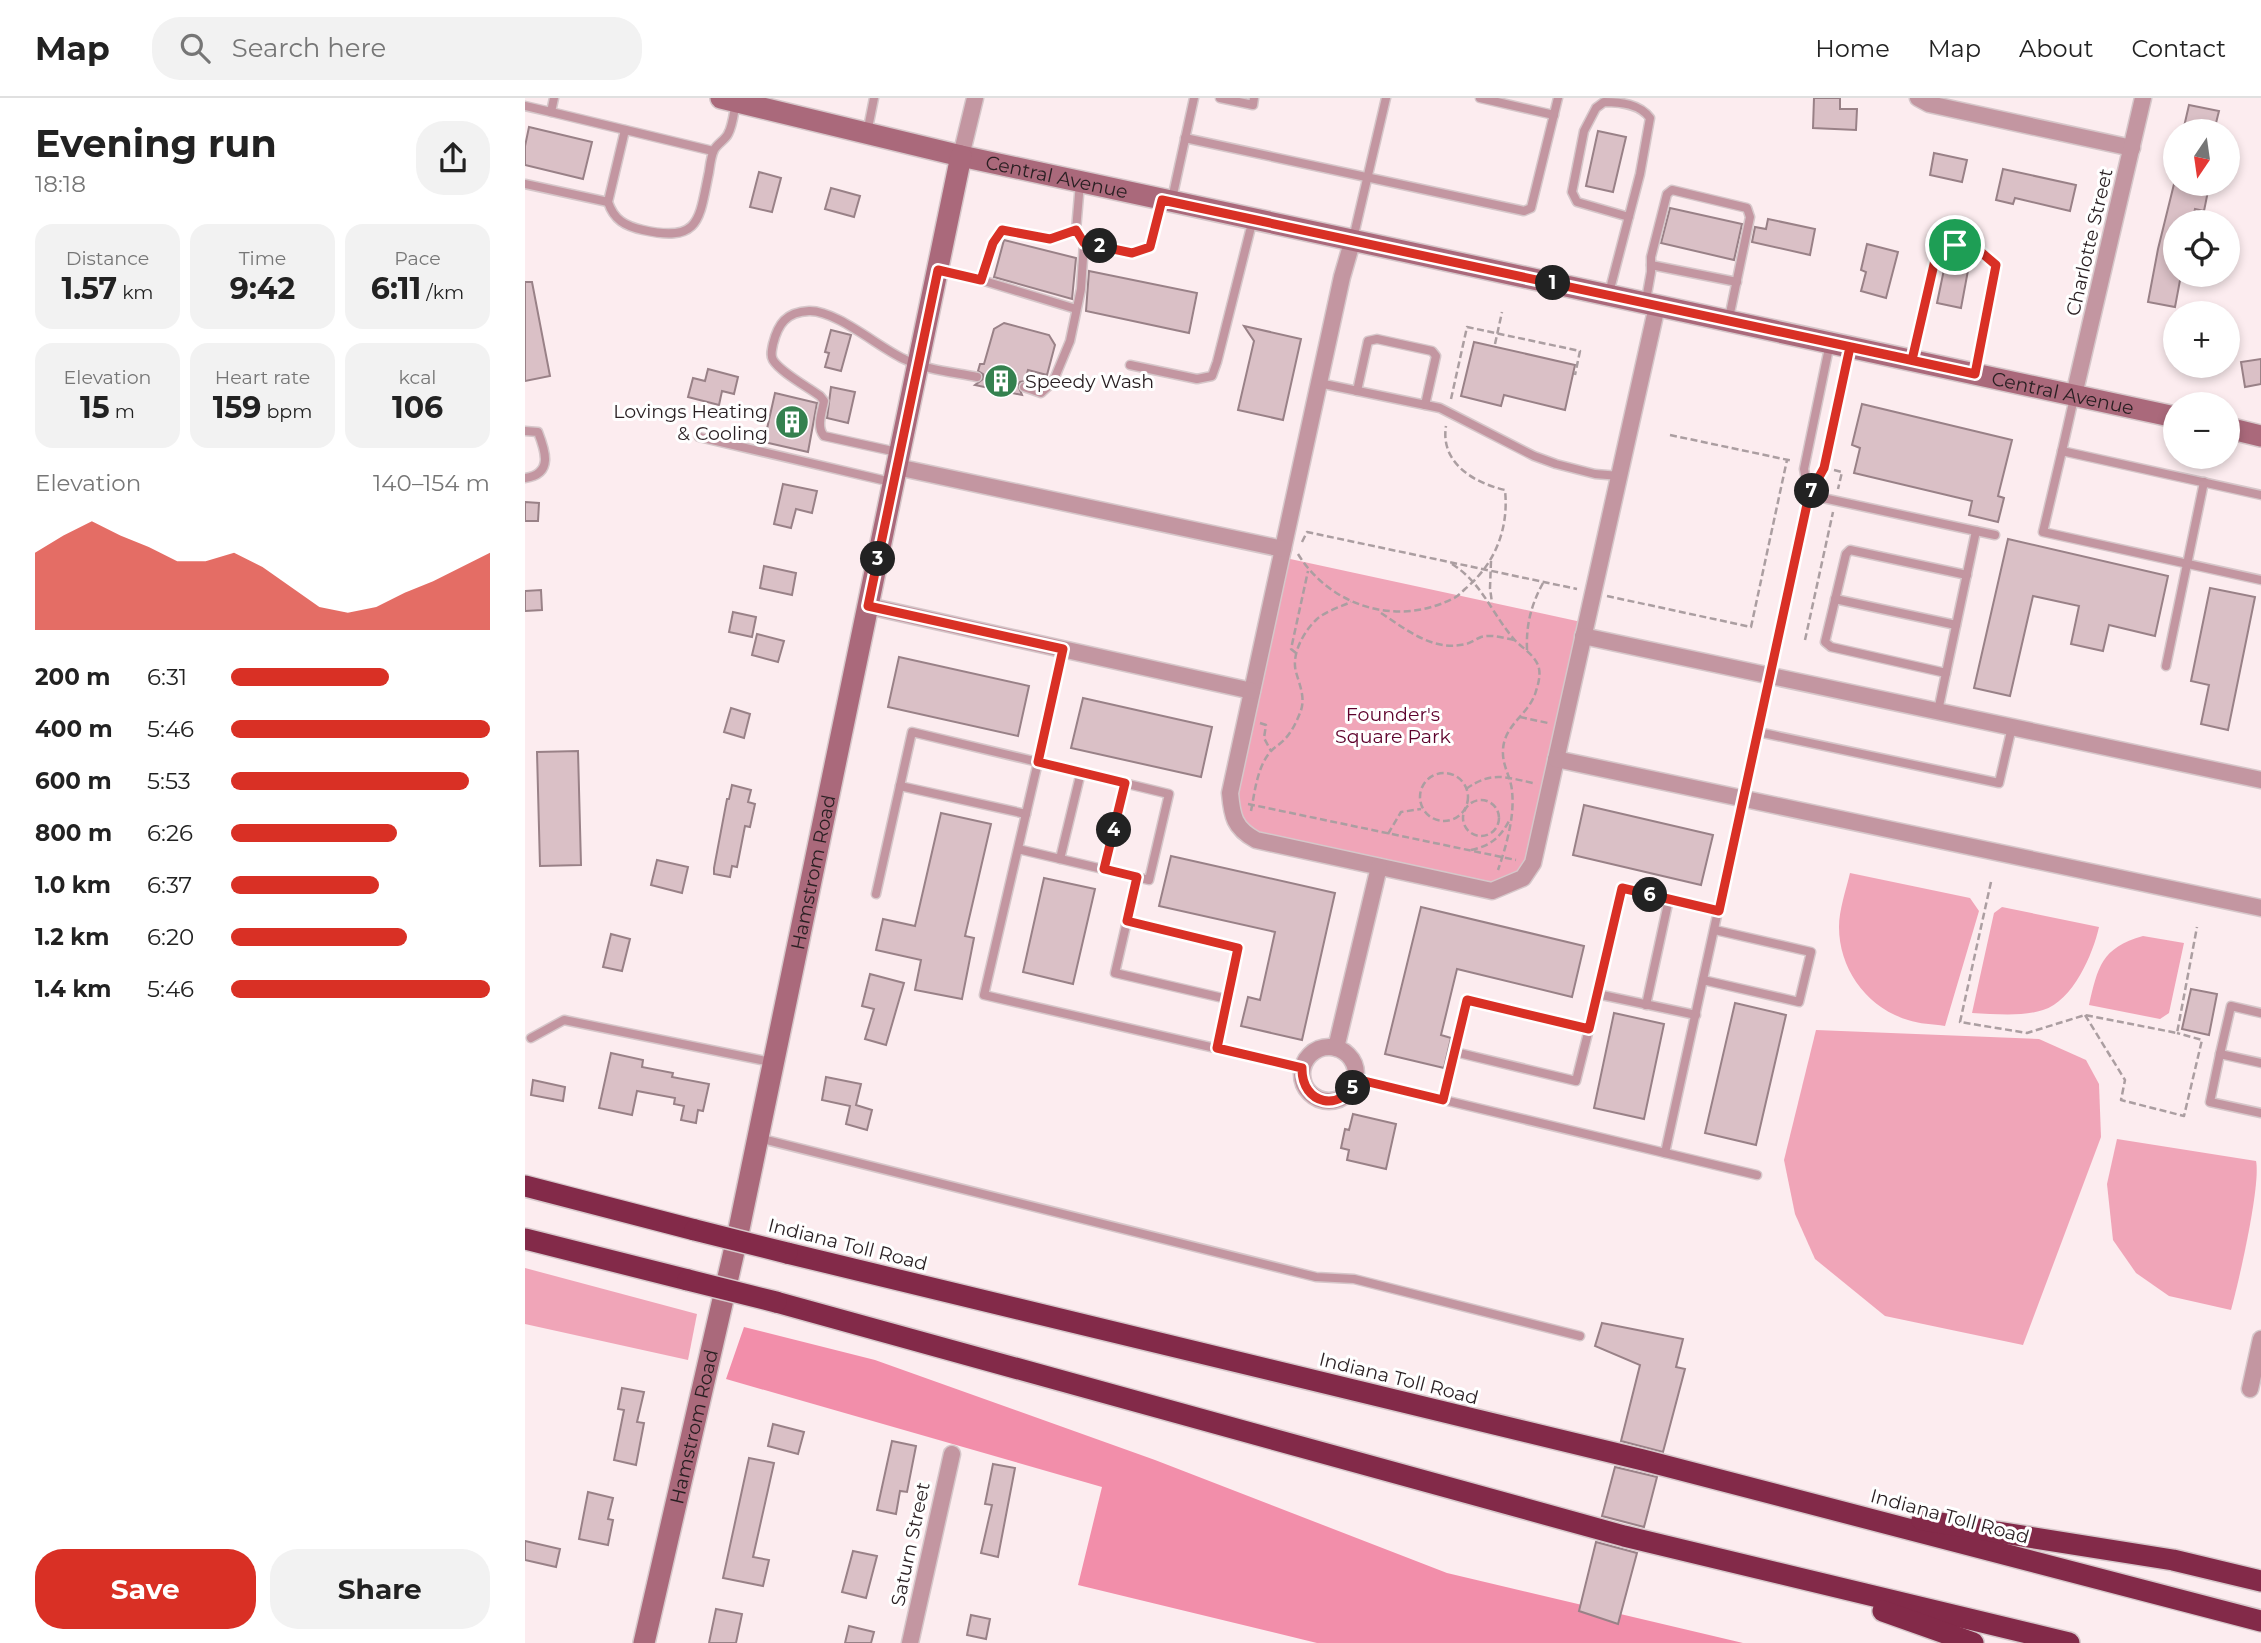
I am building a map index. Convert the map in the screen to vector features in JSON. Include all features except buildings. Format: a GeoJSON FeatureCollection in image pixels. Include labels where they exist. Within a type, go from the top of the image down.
{"type":"FeatureCollection","features":[{"type":"Feature","properties":{"kind":"highway","name":"Indiana Toll Road"},"geometry":{"type":"LineString","coordinates":[[525,1186],[695,1230],[1629,1457],[2261,1621]]}},
{"type":"Feature","properties":{"kind":"highway"},"geometry":{"type":"LineString","coordinates":[[525,1239],[776,1302],[1624,1536],[2069,1643]]}},
{"type":"Feature","properties":{"kind":"highway"},"geometry":{"type":"LineString","coordinates":[[1802,1501],[2173,1560],[2261,1581]]}},
{"type":"Feature","properties":{"kind":"highway"},"geometry":{"type":"LineString","coordinates":[[1786,1576],[1973,1643]]}},
{"type":"Feature","properties":{"kind":"street","name":"Hamstrom Road"},"geometry":{"type":"LineString","coordinates":[[644,1643],[738,1234],[975,98]]}},
{"type":"Feature","properties":{"kind":"street"},"geometry":{"type":"LineString","coordinates":[[1918,98],[1929,104],[2132,148]]}},
{"type":"Feature","properties":{"kind":"street","name":"Charlotte Street"},"geometry":{"type":"LineString","coordinates":[[2074,395],[2143,98]]}},
{"type":"Feature","properties":{"kind":"street","name":"Central Avenue"},"geometry":{"type":"LineString","coordinates":[[728,100],[961,156],[2163,414]]}},
{"type":"Feature","properties":{"kind":"street"},"geometry":{"type":"LineString","coordinates":[[1353,239],[1319,383],[1290,551],[1252,691],[1230,793],[1232,816],[1246,835],[1256,840],[1379,867],[1492,891],[1523,878],[1533,863],[1620,477],[1651,304]]}},
{"type":"Feature","properties":{"kind":"street"},"geometry":{"type":"LineString","coordinates":[[2240,431],[2261,436]]}},
{"type":"Feature","properties":{"kind":"street"},"geometry":{"type":"LineString","coordinates":[[897,468],[1290,551]]}},
{"type":"Feature","properties":{"kind":"street"},"geometry":{"type":"LineString","coordinates":[[868,606],[1252,691]]}},
{"type":"Feature","properties":{"kind":"street"},"geometry":{"type":"LineString","coordinates":[[1583,636],[2261,780]]}},
{"type":"Feature","properties":{"kind":"street"},"geometry":{"type":"LineString","coordinates":[[1556,759],[2261,908]]}},
{"type":"Feature","properties":{"kind":"street"},"geometry":{"type":"LineString","coordinates":[[1336,1048],[1379,867]]}},
{"type":"Feature","properties":{"kind":"street"},"geometry":{"type":"LineString","coordinates":[[1336,1048],[1354,1063],[1356,1079],[1353,1088],[1340,1099],[1324,1101],[1315,1098],[1304,1085],[1302,1068],[1305,1060],[1319,1049],[1336,1048]]}},
{"type":"Feature","properties":{"kind":"street"},"geometry":{"type":"LineString","coordinates":[[2250,1389],[2261,1339]]}},
{"type":"Feature","properties":{"kind":"street","name":"Saturn Street"},"geometry":{"type":"LineString","coordinates":[[910,1643],[952,1454]]}},
{"type":"Feature","properties":{"kind":"lane"},"geometry":{"type":"LineString","coordinates":[[551,112],[554,98]]}},
{"type":"Feature","properties":{"kind":"lane"},"geometry":{"type":"LineString","coordinates":[[867,133],[874,98]]}},
{"type":"Feature","properties":{"kind":"lane"},"geometry":{"type":"LineString","coordinates":[[1084,243],[1132,253],[1150,247],[1185,138],[1193,98]]}},
{"type":"Feature","properties":{"kind":"lane"},"geometry":{"type":"LineString","coordinates":[[1220,98],[1252,105],[1254,98]]}},
{"type":"Feature","properties":{"kind":"lane"},"geometry":{"type":"LineString","coordinates":[[1353,239],[1387,98]]}},
{"type":"Feature","properties":{"kind":"lane"},"geometry":{"type":"LineString","coordinates":[[1480,98],[1554,115]]}},
{"type":"Feature","properties":{"kind":"lane"},"geometry":{"type":"LineString","coordinates":[[1185,138],[1524,211],[1531,208],[1558,98]]}},
{"type":"Feature","properties":{"kind":"lane"},"geometry":{"type":"LineString","coordinates":[[625,130],[608,202],[611,212],[619,222],[634,228],[667,235],[680,233],[693,226],[700,215],[713,151],[728,134],[728,100]]}},
{"type":"Feature","properties":{"kind":"lane"},"geometry":{"type":"LineString","coordinates":[[1609,295],[1645,153],[1650,118],[1645,111],[1635,107],[1619,102],[1604,102],[1596,108],[1584,131],[1572,192],[1577,202],[1629,216]]}},
{"type":"Feature","properties":{"kind":"lane"},"geometry":{"type":"LineString","coordinates":[[525,106],[713,151]]}},
{"type":"Feature","properties":{"kind":"lane"},"geometry":{"type":"LineString","coordinates":[[1024,387],[1041,393],[1053,382],[1070,341],[1081,289],[1084,243],[1076,230],[1080,182]]}},
{"type":"Feature","properties":{"kind":"lane"},"geometry":{"type":"LineString","coordinates":[[525,184],[608,202]]}},
{"type":"Feature","properties":{"kind":"lane"},"geometry":{"type":"LineString","coordinates":[[1651,304],[1651,257],[1667,194],[1672,190],[1747,208],[1750,217],[1728,321]]}},
{"type":"Feature","properties":{"kind":"lane"},"geometry":{"type":"LineString","coordinates":[[1130,365],[1198,379],[1212,376],[1253,219]]}},
{"type":"Feature","properties":{"kind":"lane"},"geometry":{"type":"LineString","coordinates":[[981,280],[993,243],[1002,230],[1050,239],[1076,230]]}},
{"type":"Feature","properties":{"kind":"lane"},"geometry":{"type":"LineString","coordinates":[[1912,360],[1938,247],[1955,245],[1982,253],[1996,265],[1975,374]]}},
{"type":"Feature","properties":{"kind":"lane"},"geometry":{"type":"LineString","coordinates":[[1651,265],[1737,282]]}},
{"type":"Feature","properties":{"kind":"lane"},"geometry":{"type":"LineString","coordinates":[[938,270],[1076,309]]}},
{"type":"Feature","properties":{"kind":"lane"},"geometry":{"type":"LineString","coordinates":[[897,468],[824,436],[819,426],[824,401],[772,359],[771,352],[780,323],[808,311],[821,313],[918,365],[977,377]]}},
{"type":"Feature","properties":{"kind":"lane"},"geometry":{"type":"LineString","coordinates":[[1357,391],[1368,341],[1377,339],[1432,351],[1436,356],[1425,405]]}},
{"type":"Feature","properties":{"kind":"lane"},"geometry":{"type":"LineString","coordinates":[[1809,495],[1805,464],[1840,345]]}},
{"type":"Feature","properties":{"kind":"lane"},"geometry":{"type":"LineString","coordinates":[[1665,1153],[1809,495],[1824,468],[1840,345]]}},
{"type":"Feature","properties":{"kind":"lane"},"geometry":{"type":"LineString","coordinates":[[1319,383],[1448,412],[1545,460],[1595,474],[1620,477]]}},
{"type":"Feature","properties":{"kind":"lane"},"geometry":{"type":"LineString","coordinates":[[2074,395],[2043,532],[2261,580]]}},
{"type":"Feature","properties":{"kind":"lane"},"geometry":{"type":"LineString","coordinates":[[525,431],[538,432],[546,451],[546,463],[540,471],[525,478]]}},
{"type":"Feature","properties":{"kind":"lane"},"geometry":{"type":"LineString","coordinates":[[699,437],[897,468]]}},
{"type":"Feature","properties":{"kind":"lane"},"geometry":{"type":"LineString","coordinates":[[2062,451],[2261,495]]}},
{"type":"Feature","properties":{"kind":"lane"},"geometry":{"type":"LineString","coordinates":[[2166,666],[2204,482]]}},
{"type":"Feature","properties":{"kind":"lane"},"geometry":{"type":"LineString","coordinates":[[1809,495],[1995,535]]}},
{"type":"Feature","properties":{"kind":"lane"},"geometry":{"type":"LineString","coordinates":[[1938,712],[1976,531]]}},
{"type":"Feature","properties":{"kind":"lane"},"geometry":{"type":"LineString","coordinates":[[1946,673],[1831,647],[1825,642],[1846,554],[1850,550],[1967,575]]}},
{"type":"Feature","properties":{"kind":"lane"},"geometry":{"type":"LineString","coordinates":[[1835,599],[1956,625]]}},
{"type":"Feature","properties":{"kind":"lane"},"geometry":{"type":"LineString","coordinates":[[1063,649],[984,995],[1302,1068]]}},
{"type":"Feature","properties":{"kind":"lane"},"geometry":{"type":"LineString","coordinates":[[1758,732],[1999,783],[2012,727]]}},
{"type":"Feature","properties":{"kind":"lane"},"geometry":{"type":"LineString","coordinates":[[876,894],[912,732],[1169,794],[1149,880],[1018,849]]}},
{"type":"Feature","properties":{"kind":"lane"},"geometry":{"type":"LineString","coordinates":[[1060,859],[1081,772]]}},
{"type":"Feature","properties":{"kind":"lane"},"geometry":{"type":"LineString","coordinates":[[1104,869],[1125,783]]}},
{"type":"Feature","properties":{"kind":"lane"},"geometry":{"type":"LineString","coordinates":[[900,786],[1026,814]]}},
{"type":"Feature","properties":{"kind":"lane"},"geometry":{"type":"LineString","coordinates":[[1137,877],[1115,973],[1227,999]]}},
{"type":"Feature","properties":{"kind":"lane"},"geometry":{"type":"LineString","coordinates":[[1455,1052],[1576,1082],[1622,888],[1719,911]]}},
{"type":"Feature","properties":{"kind":"lane"},"geometry":{"type":"LineString","coordinates":[[1646,1005],[1669,899]]}},
{"type":"Feature","properties":{"kind":"lane"},"geometry":{"type":"LineString","coordinates":[[1127,921],[1238,948],[1217,1048]]}},
{"type":"Feature","properties":{"kind":"lane"},"geometry":{"type":"LineString","coordinates":[[1703,980],[1799,1002],[1811,952],[1715,930]]}},
{"type":"Feature","properties":{"kind":"lane"},"geometry":{"type":"LineString","coordinates":[[1597,994],[1696,1016]]}},
{"type":"Feature","properties":{"kind":"lane"},"geometry":{"type":"LineString","coordinates":[[1443,1100],[1467,1000],[1589,1029]]}},
{"type":"Feature","properties":{"kind":"lane"},"geometry":{"type":"LineString","coordinates":[[2261,1013],[2231,1006],[2210,1102],[2261,1113]]}},
{"type":"Feature","properties":{"kind":"lane"},"geometry":{"type":"LineString","coordinates":[[531,1038],[564,1020],[774,1062]]}},
{"type":"Feature","properties":{"kind":"lane"},"geometry":{"type":"LineString","coordinates":[[2220,1054],[2261,1063]]}},
{"type":"Feature","properties":{"kind":"lane"},"geometry":{"type":"LineString","coordinates":[[1356,1079],[1757,1175]]}},
{"type":"Feature","properties":{"kind":"lane"},"geometry":{"type":"LineString","coordinates":[[758,1138],[1316,1278],[1354,1279],[1580,1336]]}},
{"type":"Feature","properties":{"kind":"path"},"geometry":{"type":"LineString","coordinates":[[1495,344],[1502,312]]}},
{"type":"Feature","properties":{"kind":"path"},"geometry":{"type":"LineString","coordinates":[[1378,611],[1401,612],[1453,599],[1474,582],[1492,558],[1504,529],[1507,509],[1505,490],[1472,479],[1449,452],[1444,435],[1467,327],[1580,351],[1575,375]]}},
{"type":"Feature","properties":{"kind":"path"},"geometry":{"type":"LineString","coordinates":[[1670,435],[1805,464]]}},
{"type":"Feature","properties":{"kind":"path"},"geometry":{"type":"LineString","coordinates":[[1805,640],[1842,472],[1824,468]]}},
{"type":"Feature","properties":{"kind":"path"},"geometry":{"type":"LineString","coordinates":[[1302,543],[1307,532]]}},
{"type":"Feature","properties":{"kind":"path"},"geometry":{"type":"LineString","coordinates":[[1290,551],[1330,590],[1351,602],[1378,611],[1419,638],[1434,644],[1468,644],[1482,637],[1496,636],[1514,640]]}},
{"type":"Feature","properties":{"kind":"path"},"geometry":{"type":"LineString","coordinates":[[1492,558],[1490,588],[1493,606]]}},
{"type":"Feature","properties":{"kind":"path"},"geometry":{"type":"LineString","coordinates":[[1449,562],[1474,582],[1514,640],[1527,650],[1537,663],[1540,674],[1531,704],[1508,730],[1503,746],[1503,764],[1512,789],[1510,818],[1492,891]]}},
{"type":"Feature","properties":{"kind":"path"},"geometry":{"type":"LineString","coordinates":[[1296,653],[1291,649],[1308,571]]}},
{"type":"Feature","properties":{"kind":"path"},"geometry":{"type":"LineString","coordinates":[[1527,650],[1528,618],[1543,582]]}},
{"type":"Feature","properties":{"kind":"path"},"geometry":{"type":"LineString","coordinates":[[1246,835],[1257,777],[1271,751],[1295,725],[1303,707],[1302,688],[1295,669],[1296,653],[1304,636],[1317,619],[1351,602]]}},
{"type":"Feature","properties":{"kind":"path"},"geometry":{"type":"LineString","coordinates":[[1520,717],[1548,723]]}},
{"type":"Feature","properties":{"kind":"path"},"geometry":{"type":"LineString","coordinates":[[1259,723],[1266,725],[1263,737],[1271,751]]}},
{"type":"Feature","properties":{"kind":"path"},"geometry":{"type":"LineString","coordinates":[[1467,789],[1457,776],[1449,773],[1433,775],[1427,779],[1420,794],[1423,809],[1428,815],[1443,821],[1451,820],[1464,811],[1472,802],[1489,802],[1494,805],[1499,816],[1496,827],[1487,835],[1470,833],[1463,823],[1464,811],[1468,796],[1467,789]]}},
{"type":"Feature","properties":{"kind":"path"},"geometry":{"type":"LineString","coordinates":[[1467,789],[1485,778],[1508,777],[1536,783]]}},
{"type":"Feature","properties":{"kind":"path"},"geometry":{"type":"LineString","coordinates":[[1231,801],[1533,863]]}},
{"type":"Feature","properties":{"kind":"path"},"geometry":{"type":"LineString","coordinates":[[1388,834],[1401,812],[1423,809]]}},
{"type":"Feature","properties":{"kind":"path"},"geometry":{"type":"LineString","coordinates":[[1469,850],[1491,843],[1502,833],[1510,818]]}},
{"type":"Feature","properties":{"kind":"path"},"geometry":{"type":"LineString","coordinates":[[1991,882],[1960,1022],[2027,1032],[2085,1015],[2203,1040],[2184,1116],[2121,1100],[2125,1080],[2085,1015]]}},
{"type":"Feature","properties":{"kind":"path"},"geometry":{"type":"LineString","coordinates":[[2177,1033],[2197,927]]}},
{"type":"Feature","properties":{"kind":"green space","name":"Founder's Square Park"},"geometry":{"type":"Polygon","coordinates":[[[1281,557],[1586,623],[1533,863],[1505,886],[1256,840],[1232,816],[1281,557]]]}},
{"type":"Feature","properties":{"kind":"green space"},"geometry":{"type":"Polygon","coordinates":[[[1850,873],[1970,898],[1979,911],[1945,1026],[1908,1020],[1893,1014],[1880,1006],[1858,985],[1844,958],[1840,943],[1841,907],[1850,873]]]}},
{"type":"Feature","properties":{"kind":"green space"},"geometry":{"type":"Polygon","coordinates":[[[2002,907],[2099,927],[2087,963],[2072,987],[2054,1005],[2035,1012],[2017,1014],[1972,1013],[1994,913],[2002,907]]]}},
{"type":"Feature","properties":{"kind":"green space"},"geometry":{"type":"Polygon","coordinates":[[[2143,936],[2184,943],[2169,1013],[2160,1019],[2089,1005],[2099,970],[2110,953],[2118,946],[2143,936]]]}},
{"type":"Feature","properties":{"kind":"green space"},"geometry":{"type":"Polygon","coordinates":[[[1816,1030],[2039,1039],[2086,1060],[2099,1084],[2101,1137],[2023,1345],[1885,1316],[1815,1259],[1795,1214],[1784,1160],[1816,1030]]]}},
{"type":"Feature","properties":{"kind":"green space"},"geometry":{"type":"Polygon","coordinates":[[[2117,1139],[2256,1161],[2252,1211],[2231,1310],[2169,1296],[2136,1273],[2113,1240],[2107,1184],[2117,1139]]]}},
{"type":"Feature","properties":{"kind":"green space"},"geometry":{"type":"Polygon","coordinates":[[[525,1268],[697,1314],[688,1360],[525,1324],[525,1268]]]}},
{"type":"Feature","properties":{"kind":"shaded area"},"geometry":{"type":"Polygon","coordinates":[[[744,1327],[875,1360],[1155,1460],[1447,1573],[1743,1643],[1317,1643],[1078,1585],[1102,1487],[726,1379],[744,1327]]]}},
{"type":"Feature","properties":{"kind":"place","name":"Speedy Wash"},"geometry":{"type":"Point","coordinates":[1001,381]}},
{"type":"Feature","properties":{"kind":"place","name":"Lovings Heating & Cooling"},"geometry":{"type":"Point","coordinates":[792,422]}},
{"type":"Feature","properties":{"kind":"route"},"geometry":{"type":"LineString","coordinates":[[1162,200],[1912,360],[1938,247],[1955,245],[1982,253],[1996,265],[1975,374],[1850,347],[1824,468],[1809,495],[1719,911],[1622,888],[1589,1029],[1467,1000],[1443,1100],[1356,1079],[1353,1088],[1340,1099],[1324,1101],[1309,1093],[1304,1085],[1302,1068],[1217,1048],[1238,948],[1127,921],[1137,877],[1104,869],[1125,783],[1038,762],[1063,649],[868,606],[938,270],[981,280],[993,243],[1002,230],[1050,239],[1076,230],[1084,243],[1132,253],[1150,247],[1162,200]]}}]}
